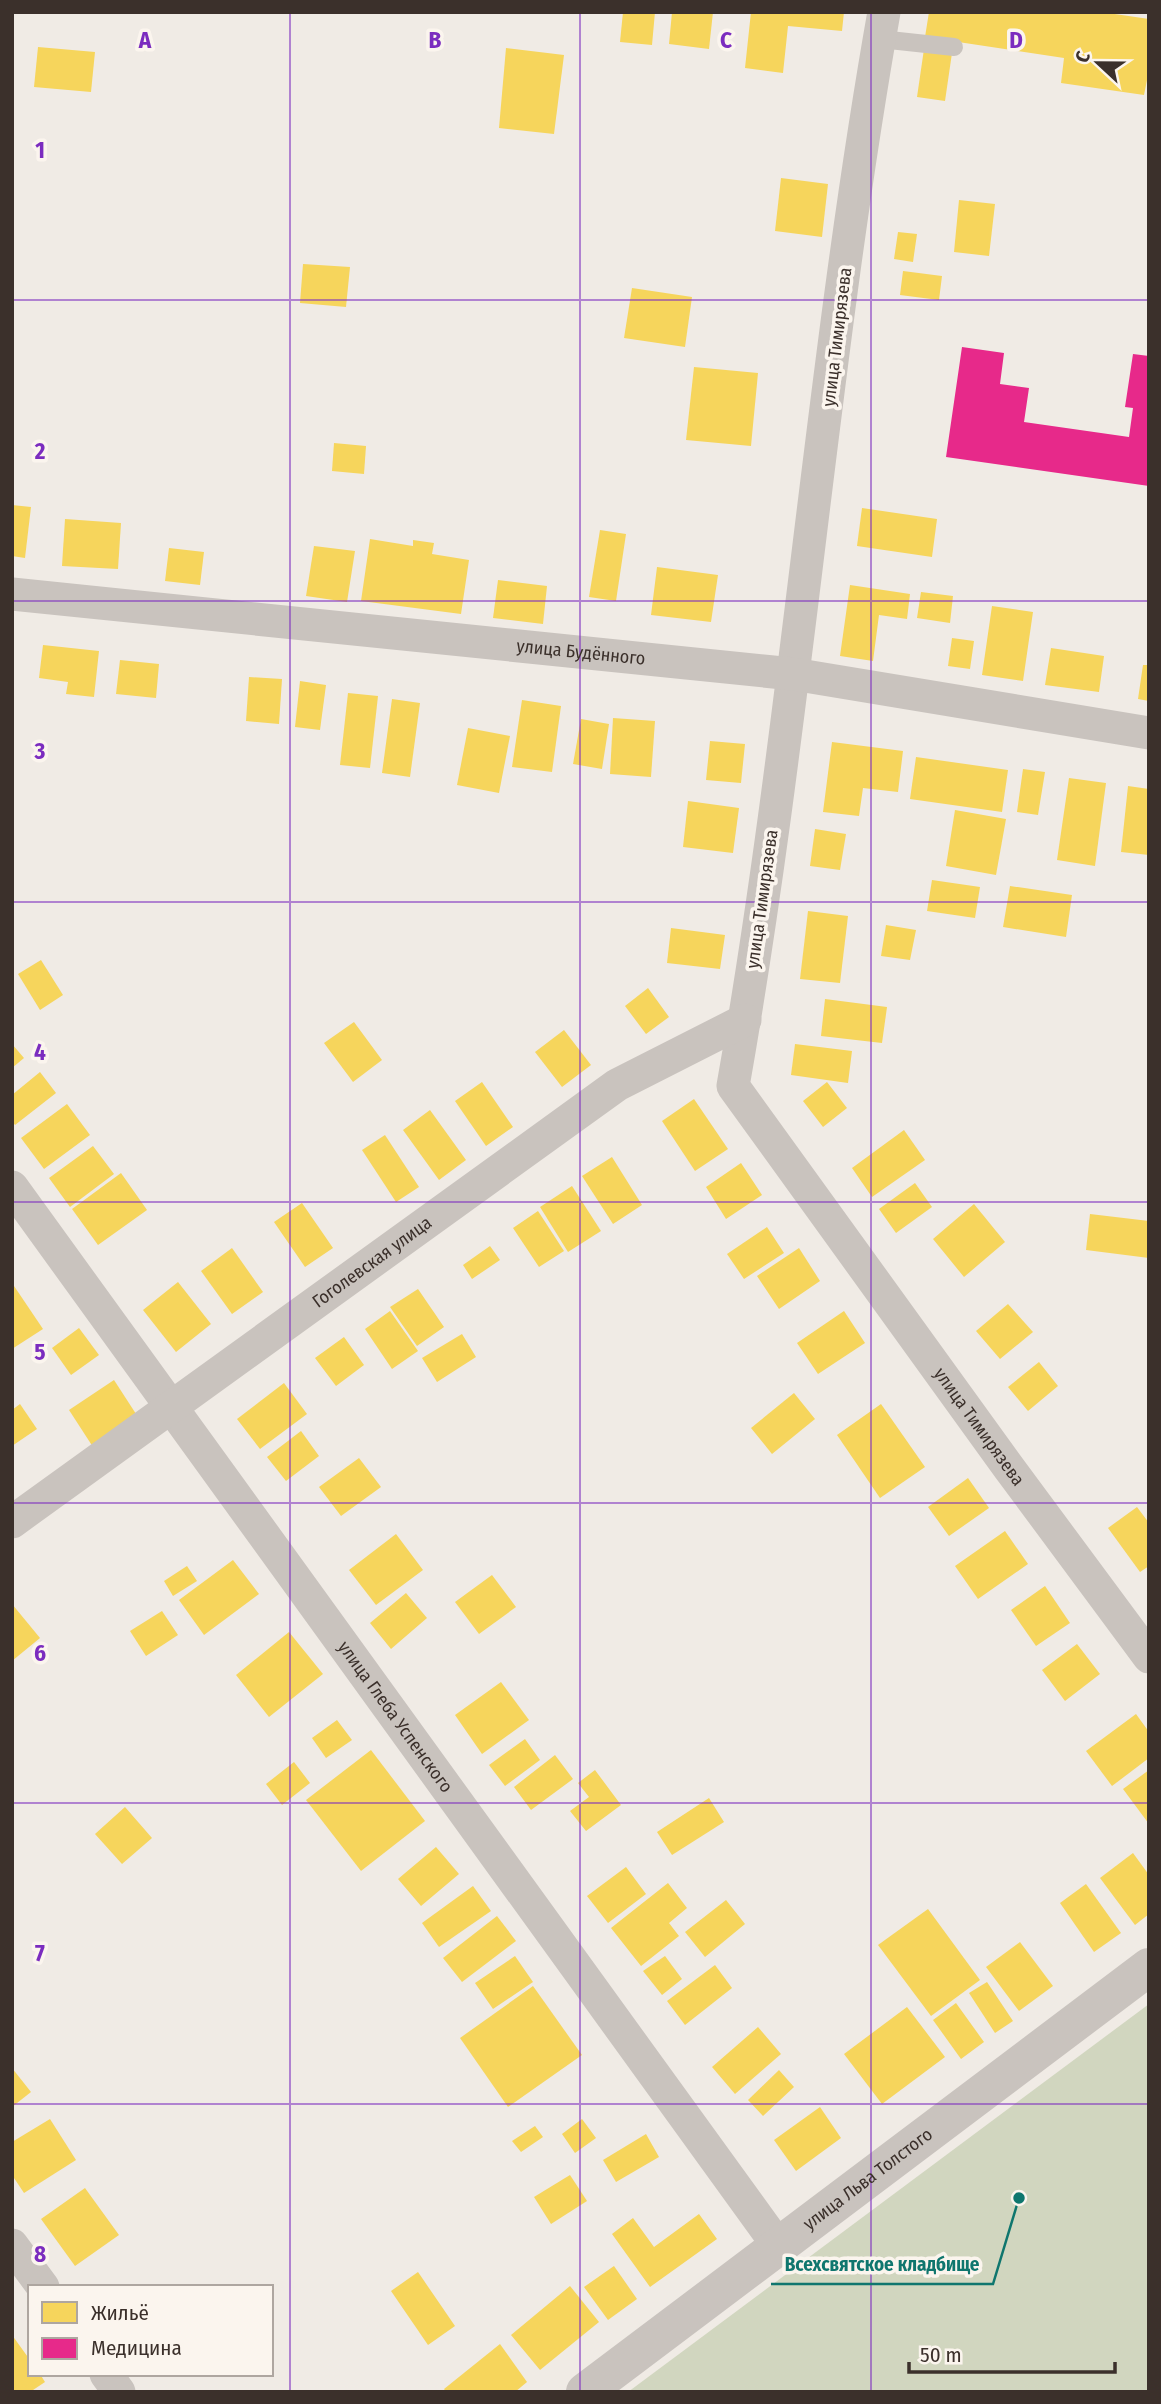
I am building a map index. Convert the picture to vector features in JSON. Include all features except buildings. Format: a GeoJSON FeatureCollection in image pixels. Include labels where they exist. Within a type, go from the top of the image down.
{"type":"FeatureCollection","features":[{"type":"Feature","properties":{"kind":"street","name":"улица Тимирязева"},"geometry":{"type":"LineString","coordinates":[[882,25],[858,165],[793,674],[745,1020],[733,1086],[1149,1657]]}},
{"type":"Feature","properties":{"kind":"street","name":"улица Будённого"},"geometry":{"type":"LineString","coordinates":[[12,594],[793,674],[1149,733]]}},
{"type":"Feature","properties":{"kind":"street","name":"Гоголевская улица"},"geometry":{"type":"LineString","coordinates":[[12,1522],[617,1085],[745,1020]]}},
{"type":"Feature","properties":{"kind":"street","name":"улица Глеба Успенского"},"geometry":{"type":"LineString","coordinates":[[12,1187],[779,2247]]}},
{"type":"Feature","properties":{"kind":"street","name":"улица Льва Толстого"},"geometry":{"type":"LineString","coordinates":[[586,2392],[1149,1967]]}},
{"type":"Feature","properties":{"kind":"street"},"geometry":{"type":"LineString","coordinates":[[12,2245],[42,2285]]}},
{"type":"Feature","properties":{"kind":"street"},"geometry":{"type":"LineString","coordinates":[[107,2376],[119,2392]]}},
{"type":"Feature","properties":{"kind":"lane"},"geometry":{"type":"LineString","coordinates":[[882,25],[954,47]]}},
{"type":"Feature","properties":{"kind":"green space"},"geometry":{"type":"Polygon","coordinates":[[[1149,2004],[1149,2392],[628,2392],[1149,2004]]]}},
{"type":"Feature","properties":{"kind":"place","name":"Всехсвятское кладбище"},"geometry":{"type":"Point","coordinates":[1019,2198]}}]}
